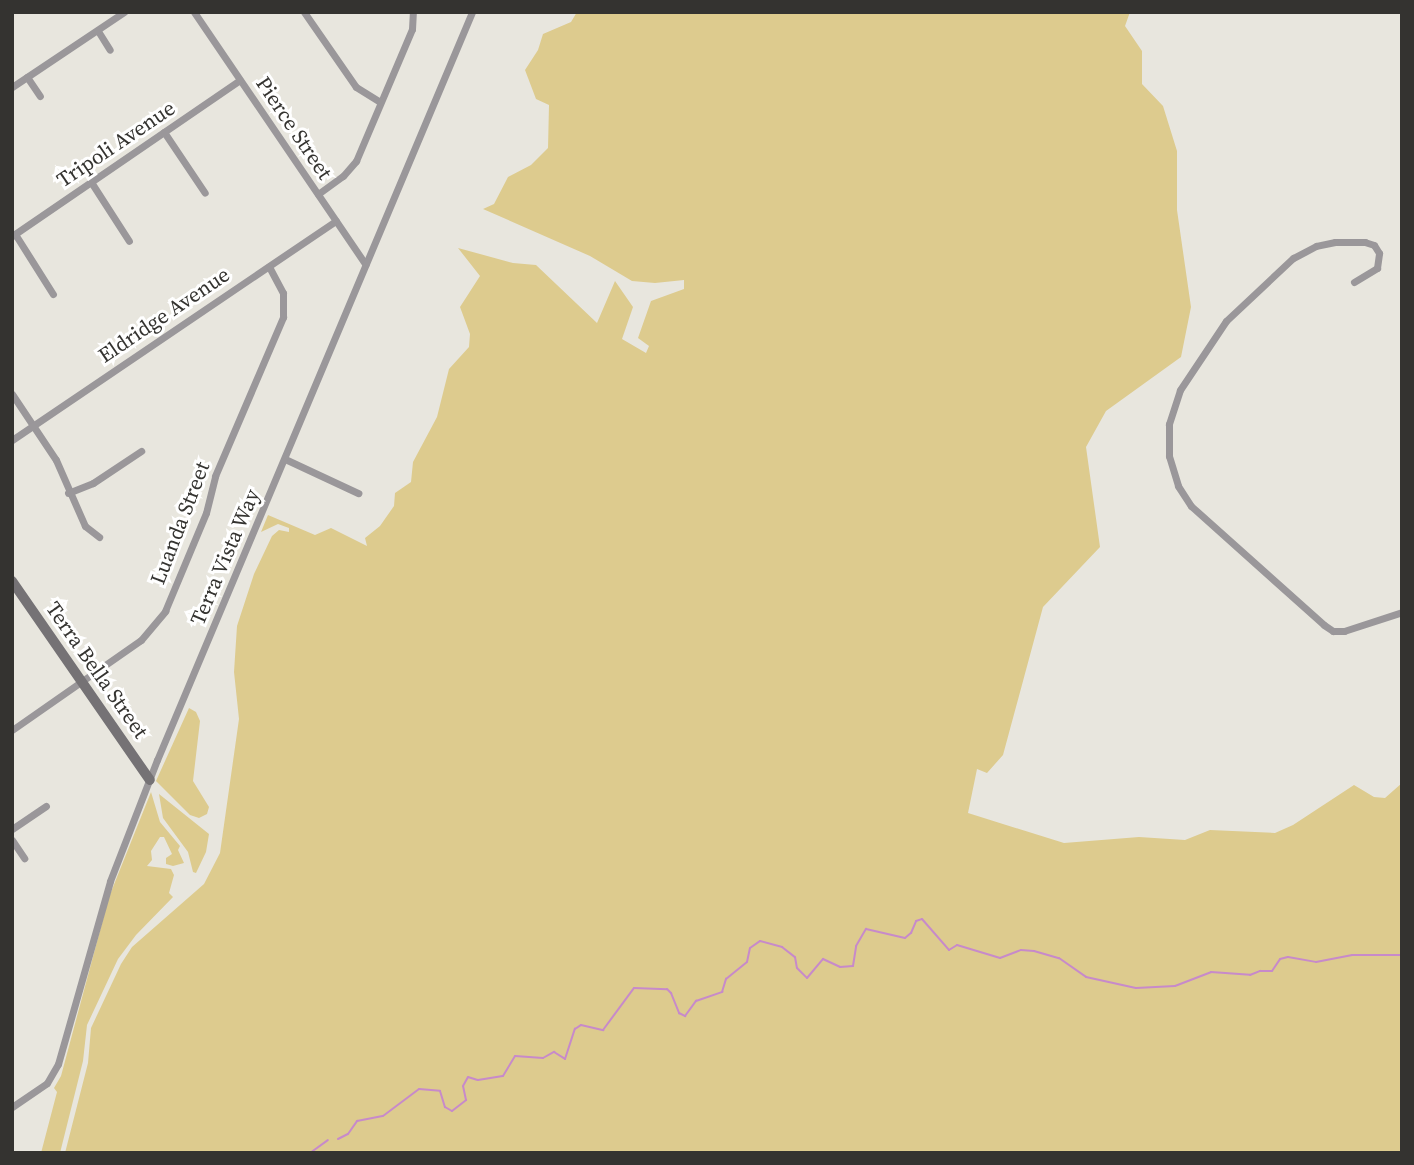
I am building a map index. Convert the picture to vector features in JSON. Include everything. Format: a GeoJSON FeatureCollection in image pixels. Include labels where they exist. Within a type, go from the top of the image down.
{"type":"FeatureCollection","features":[{"type":"Feature","properties":{"kind":"street"},"geometry":{"type":"LineString","coordinates":[[12,87],[124,12]]}},
{"type":"Feature","properties":{"kind":"street","name":"Pierce Street"},"geometry":{"type":"LineString","coordinates":[[194,12],[365,264]]}},
{"type":"Feature","properties":{"kind":"street"},"geometry":{"type":"LineString","coordinates":[[304,12],[356,87],[380,102]]}},
{"type":"Feature","properties":{"kind":"street"},"geometry":{"type":"LineString","coordinates":[[318,194],[343,176],[356,160],[412,29],[413,12]]}},
{"type":"Feature","properties":{"kind":"street","name":"Terra Vista Way"},"geometry":{"type":"LineString","coordinates":[[12,1107],[47,1083],[58,1064],[110,881],[472,12]]}},
{"type":"Feature","properties":{"kind":"street"},"geometry":{"type":"LineString","coordinates":[[98,31],[110,50]]}},
{"type":"Feature","properties":{"kind":"street"},"geometry":{"type":"LineString","coordinates":[[27,77],[40,96]]}},
{"type":"Feature","properties":{"kind":"street","name":"Tripoli Avenue"},"geometry":{"type":"LineString","coordinates":[[13,235],[240,80]]}},
{"type":"Feature","properties":{"kind":"street"},"geometry":{"type":"LineString","coordinates":[[164,132],[205,193]]}},
{"type":"Feature","properties":{"kind":"street"},"geometry":{"type":"LineString","coordinates":[[91,182],[129,241]]}},
{"type":"Feature","properties":{"kind":"street","name":"Eldridge Avenue"},"geometry":{"type":"LineString","coordinates":[[12,440],[336,221]]}},
{"type":"Feature","properties":{"kind":"street"},"geometry":{"type":"LineString","coordinates":[[13,235],[53,294]]}},
{"type":"Feature","properties":{"kind":"street"},"geometry":{"type":"LineString","coordinates":[[1354,282],[1372,272],[1379,263],[1379,253],[1374,245],[1365,242],[1335,242],[1316,246],[1293,258],[1264,285],[1226,321],[1180,390],[1170,424],[1169,456],[1178,486],[1191,506],[1324,625],[1333,631],[1344,631],[1402,612]]}},
{"type":"Feature","properties":{"kind":"street","name":"Luanda Street"},"geometry":{"type":"LineString","coordinates":[[12,730],[141,640],[165,611],[206,513],[215,476],[283,317],[283,293],[270,267]]}},
{"type":"Feature","properties":{"kind":"street"},"geometry":{"type":"LineString","coordinates":[[12,394],[56,460],[68,493],[85,526],[99,537]]}},
{"type":"Feature","properties":{"kind":"street"},"geometry":{"type":"LineString","coordinates":[[68,493],[93,483],[141,451]]}},
{"type":"Feature","properties":{"kind":"street"},"geometry":{"type":"LineString","coordinates":[[285,459],[358,493]]}},
{"type":"Feature","properties":{"kind":"street","name":"Terra Bella Street"},"geometry":{"type":"LineString","coordinates":[[12,582],[150,780]]}},
{"type":"Feature","properties":{"kind":"street"},"geometry":{"type":"LineString","coordinates":[[12,829],[46,806]]}},
{"type":"Feature","properties":{"kind":"street"},"geometry":{"type":"LineString","coordinates":[[12,840],[24,858]]}},
{"type":"Feature","properties":{"kind":"shaded area"},"geometry":{"type":"Polygon","coordinates":[[[577,12],[1130,12],[1125,26],[1142,51],[1142,84],[1163,106],[1177,151],[1177,210],[1191,307],[1181,357],[1106,411],[1086,447],[1100,547],[1043,607],[1003,755],[987,773],[977,769],[968,813],[1064,843],[1139,837],[1185,840],[1210,830],[1275,833],[1293,825],[1354,785],[1374,797],[1385,798],[1402,783],[1402,1153],[65,1153],[88,1063],[91,1028],[121,964],[132,947],[204,884],[220,853],[239,719],[234,672],[237,626],[254,574],[272,536],[279,530],[289,532],[289,528],[278,524],[261,532],[268,515],[315,535],[331,528],[367,546],[365,538],[380,526],[394,506],[395,493],[411,482],[413,462],[437,417],[449,369],[469,347],[470,334],[460,307],[480,276],[458,248],[513,263],[536,265],[597,323],[615,281],[633,307],[622,339],[646,353],[649,346],[638,338],[651,301],[684,289],[684,280],[655,283],[632,281],[590,256],[483,209],[494,204],[508,177],[531,165],[548,148],[549,105],[536,99],[525,70],[538,50],[543,34],[571,22],[577,12]]]}},
{"type":"Feature","properties":{"kind":"shaded area"},"geometry":{"type":"Polygon","coordinates":[[[189,708],[196,712],[200,721],[193,781],[209,807],[207,814],[199,818],[190,815],[156,781],[189,708]]]}},
{"type":"Feature","properties":{"kind":"shaded area"},"geometry":{"type":"Polygon","coordinates":[[[151,792],[160,822],[180,846],[178,850],[184,863],[173,866],[166,864],[166,858],[172,854],[164,837],[160,837],[151,851],[152,860],[147,866],[171,869],[174,875],[169,893],[173,897],[136,935],[118,959],[87,1025],[83,1061],[60,1153],[41,1153],[57,1092],[54,1088],[61,1076],[109,897],[151,792]]]}},
{"type":"Feature","properties":{"kind":"shaded area"},"geometry":{"type":"Polygon","coordinates":[[[159,794],[209,834],[206,852],[196,873],[193,872],[188,852],[163,818],[159,794]]]}},
{"type":"Feature","properties":{"kind":"waterway"},"geometry":{"type":"LineString","coordinates":[[338,1139],[348,1134],[357,1121],[383,1116],[419,1089],[440,1091],[445,1107],[452,1111],[466,1100],[463,1086],[468,1077],[478,1080],[503,1076],[515,1056],[543,1058],[554,1052],[565,1059],[575,1029],[581,1025],[603,1030],[634,988],[667,989],[679,1013],[685,1016],[696,1001],[722,992],[726,979],[747,962],[750,948],[760,941],[782,947],[795,957],[797,968],[807,978],[823,959],[840,967],[853,966],[856,946],[866,929],[905,938],[911,933],[916,921],[922,919],[949,950],[957,945],[1000,958],[1021,950],[1034,951],[1059,958],[1086,977],[1136,988],[1175,986],[1211,972],[1250,975],[1260,971],[1272,971],[1280,959],[1288,957],[1316,962],[1352,955],[1402,955]]}},
{"type":"Feature","properties":{"kind":"waterway"},"geometry":{"type":"LineString","coordinates":[[310,1153],[328,1140]]}}]}
